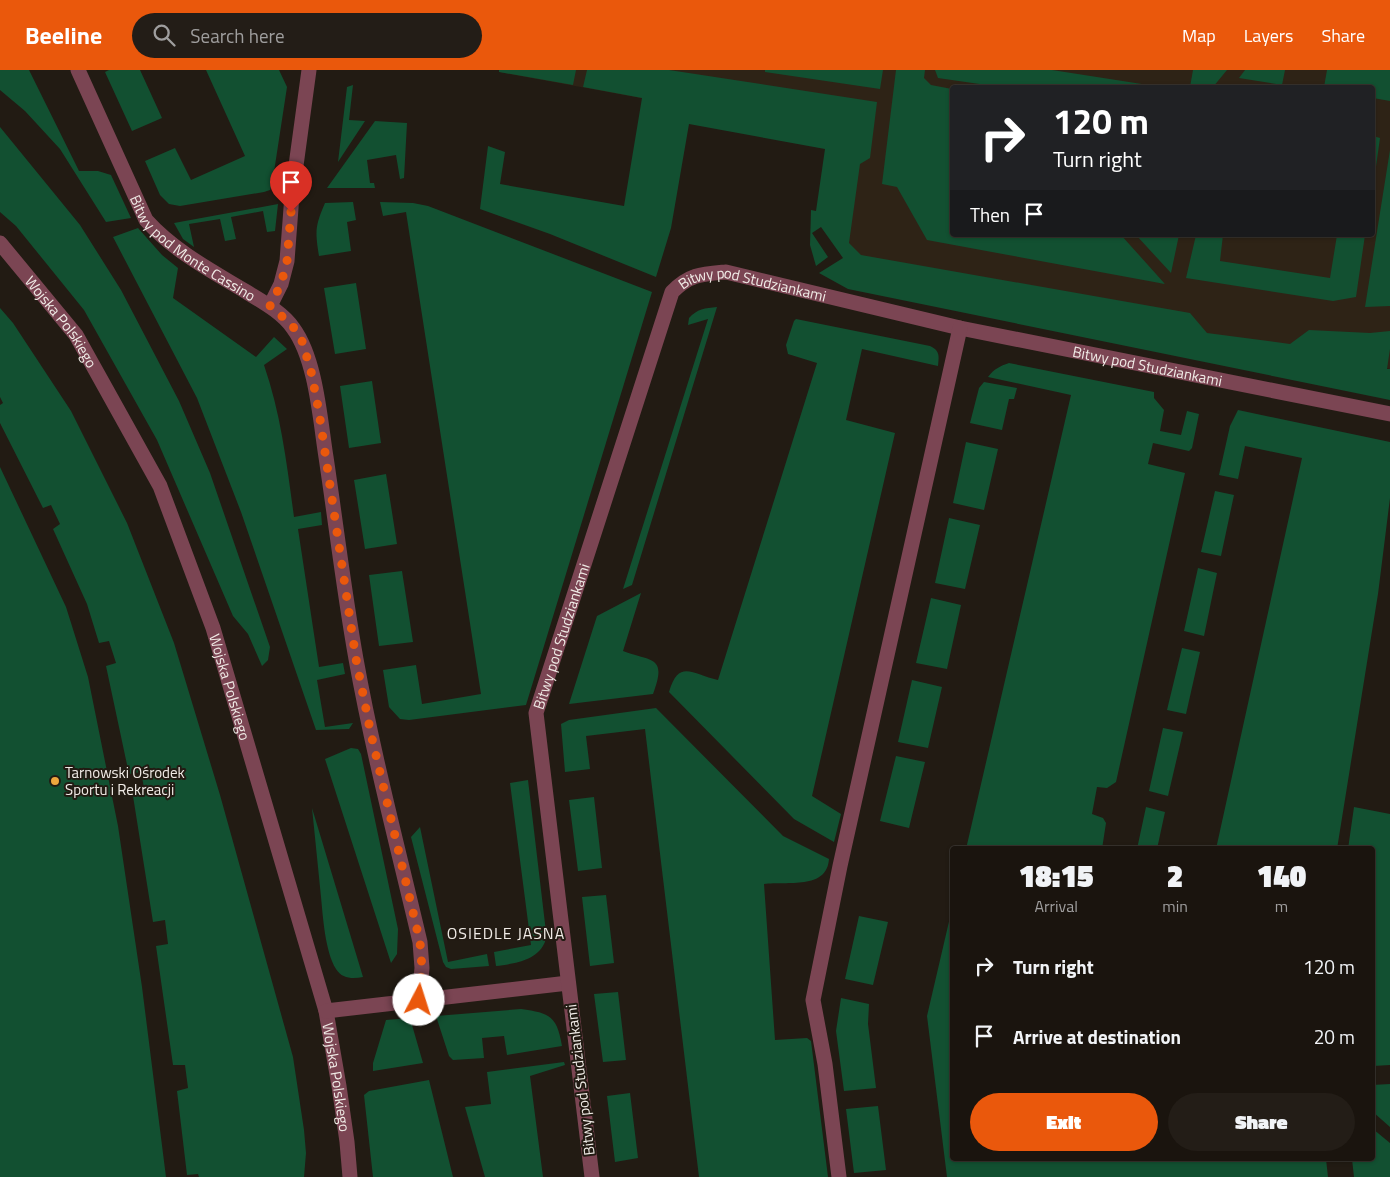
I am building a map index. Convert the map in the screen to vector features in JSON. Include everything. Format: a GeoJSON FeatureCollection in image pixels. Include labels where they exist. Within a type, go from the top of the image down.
{"type":"FeatureCollection","features":[{"type":"Feature","properties":{"kind":"street","name":"Bitwy pod Monte Cassino"},"geometry":{"type":"LineString","coordinates":[[78,70],[146,220],[161,237],[187,256],[270,306],[292,325],[302,341],[311,371],[319,412],[358,668],[371,734],[420,942],[422,968],[419,1000]]}},
{"type":"Feature","properties":{"kind":"street"},"geometry":{"type":"LineString","coordinates":[[270,306],[281,284],[287,261],[292,195],[309,70]]}},
{"type":"Feature","properties":{"kind":"street","name":"Wojska Polskiego"},"geometry":{"type":"LineString","coordinates":[[0,243],[76,335],[160,486],[212,628],[326,1011],[339,1086],[350,1177]]}},
{"type":"Feature","properties":{"kind":"street","name":"Bitwy pod Studziankami"},"geometry":{"type":"LineString","coordinates":[[592,1177],[536,713],[672,292],[683,281],[700,274],[726,272],[960,328],[1390,414]]}},
{"type":"Feature","properties":{"kind":"street"},"geometry":{"type":"LineString","coordinates":[[839,1177],[825,1064],[813,1000],[840,866],[960,328]]}},
{"type":"Feature","properties":{"kind":"street","name":"Bitwy pod Studziankami"},"geometry":{"type":"LineString","coordinates":[[326,1011],[568,983]]}},
{"type":"Feature","properties":{"kind":"shaded area"},"geometry":{"type":"Polygon","coordinates":[[[499,70],[1390,70],[1390,369],[847,264],[833,133],[499,72],[499,70]]]}},
{"type":"Feature","properties":{"kind":"green space"},"geometry":{"type":"Polygon","coordinates":[[[0,70],[29,70],[79,171],[98,171],[111,175],[131,218],[106,222],[60,149],[25,111],[0,90],[0,70]]]}},
{"type":"Feature","properties":{"kind":"green space"},"geometry":{"type":"Polygon","coordinates":[[[109,70],[140,70],[162,118],[132,131],[105,72],[109,70]]]}},
{"type":"Feature","properties":{"kind":"green space"},"geometry":{"type":"Polygon","coordinates":[[[206,70],[279,70],[287,87],[272,185],[270,190],[264,192],[180,206],[169,204],[160,195],[145,161],[175,148],[191,180],[245,156],[206,70]]]}},
{"type":"Feature","properties":{"kind":"green space"},"geometry":{"type":"Polygon","coordinates":[[[499,70],[576,70],[573,85],[499,72],[499,70]]]}},
{"type":"Feature","properties":{"kind":"green space"},"geometry":{"type":"Polygon","coordinates":[[[587,70],[669,70],[877,102],[870,158],[860,164],[849,243],[861,255],[1190,313],[1207,333],[1290,344],[1309,330],[1370,333],[1390,331],[1387,369],[1390,369],[1390,400],[848,289],[819,273],[843,258],[821,227],[812,233],[828,257],[816,266],[810,245],[811,210],[816,211],[825,149],[689,124],[671,228],[656,277],[550,234],[480,209],[488,146],[505,152],[500,184],[624,206],[642,98],[583,87],[587,70]]]}},
{"type":"Feature","properties":{"kind":"green space"},"geometry":{"type":"Polygon","coordinates":[[[765,70],[883,70],[880,89],[765,72],[765,70]]]}},
{"type":"Feature","properties":{"kind":"green space"},"geometry":{"type":"Polygon","coordinates":[[[896,70],[925,70],[924,78],[931,85],[950,89],[950,237],[1123,237],[1165,284],[927,240],[897,187],[882,184],[896,70]]]}},
{"type":"Feature","properties":{"kind":"green space"},"geometry":{"type":"Polygon","coordinates":[[[935,70],[1052,70],[1148,85],[986,85],[938,78],[935,70]]]}},
{"type":"Feature","properties":{"kind":"green space"},"geometry":{"type":"Polygon","coordinates":[[[1193,70],[1227,70],[1215,85],[1190,85],[1193,70]]]}},
{"type":"Feature","properties":{"kind":"green space"},"geometry":{"type":"Polygon","coordinates":[[[1245,70],[1285,70],[1282,85],[1239,78],[1245,70]]]}},
{"type":"Feature","properties":{"kind":"green space"},"geometry":{"type":"Polygon","coordinates":[[[1327,70],[1390,70],[1390,101],[1375,98],[1375,85],[1324,85],[1327,70]]]}},
{"type":"Feature","properties":{"kind":"green space"},"geometry":{"type":"Polygon","coordinates":[[[353,85],[349,120],[365,121],[338,162],[347,87],[353,85]]]}},
{"type":"Feature","properties":{"kind":"green space"},"geometry":{"type":"Polygon","coordinates":[[[375,121],[407,123],[404,178],[400,179],[396,155],[367,160],[370,183],[374,183],[375,188],[327,188],[375,121]]]}},
{"type":"Feature","properties":{"kind":"green space"},"geometry":{"type":"Polygon","coordinates":[[[0,127],[80,225],[121,290],[179,401],[210,473],[270,647],[268,660],[262,666],[248,634],[233,616],[157,440],[84,310],[16,226],[0,212],[0,127]]]}},
{"type":"Feature","properties":{"kind":"green space"},"geometry":{"type":"Polygon","coordinates":[[[1375,137],[1380,138],[1375,174],[1375,137]]]}},
{"type":"Feature","properties":{"kind":"green space"},"geometry":{"type":"Polygon","coordinates":[[[1390,150],[1390,306],[1365,307],[1390,150]]]}},
{"type":"Feature","properties":{"kind":"green space"},"geometry":{"type":"Polygon","coordinates":[[[353,202],[356,220],[347,222],[351,251],[319,256],[317,229],[319,217],[325,203],[353,202]]]}},
{"type":"Feature","properties":{"kind":"green space"},"geometry":{"type":"Polygon","coordinates":[[[380,202],[413,203],[428,206],[652,292],[526,705],[409,720],[400,719],[389,707],[383,670],[416,665],[422,704],[481,694],[406,212],[383,216],[380,202]]]}},
{"type":"Feature","properties":{"kind":"green space"},"geometry":{"type":"Polygon","coordinates":[[[278,204],[275,231],[267,232],[263,211],[231,217],[236,239],[225,241],[220,219],[189,224],[194,247],[183,239],[174,223],[278,204]]]}},
{"type":"Feature","properties":{"kind":"green space"},"geometry":{"type":"Polygon","coordinates":[[[138,228],[162,255],[178,268],[173,298],[256,357],[274,337],[287,349],[264,365],[279,421],[294,517],[321,512],[322,525],[298,529],[319,667],[343,663],[345,674],[317,680],[325,727],[353,723],[349,729],[316,730],[241,512],[197,398],[113,237],[138,228]]]}},
{"type":"Feature","properties":{"kind":"green space"},"geometry":{"type":"Polygon","coordinates":[[[1138,237],[1179,237],[1171,273],[1138,237]]]}},
{"type":"Feature","properties":{"kind":"green space"},"geometry":{"type":"Polygon","coordinates":[[[1196,237],[1223,237],[1220,261],[1330,278],[1337,237],[1365,237],[1356,297],[1333,301],[1186,278],[1196,237]]]}},
{"type":"Feature","properties":{"kind":"green space"},"geometry":{"type":"Polygon","coordinates":[[[356,283],[366,349],[335,354],[324,288],[356,283]]]}},
{"type":"Feature","properties":{"kind":"green space"},"geometry":{"type":"Polygon","coordinates":[[[717,307],[632,585],[623,589],[708,319],[688,325],[689,318],[702,309],[717,307]]]}},
{"type":"Feature","properties":{"kind":"green space"},"geometry":{"type":"Polygon","coordinates":[[[0,308],[13,323],[71,411],[127,523],[174,643],[220,795],[293,1057],[304,1130],[306,1153],[304,1177],[199,1177],[198,1174],[187,1175],[177,1091],[188,1088],[185,1065],[173,1065],[156,946],[168,944],[165,920],[153,922],[133,796],[145,793],[141,772],[129,774],[106,666],[116,663],[109,641],[99,643],[87,604],[53,529],[60,524],[51,505],[43,508],[0,423],[0,405],[3,403],[0,397],[0,308]]]}},
{"type":"Feature","properties":{"kind":"green space"},"geometry":{"type":"Polygon","coordinates":[[[796,319],[930,346],[936,350],[939,356],[938,366],[862,349],[846,420],[895,433],[812,796],[841,814],[834,842],[794,819],[669,692],[677,675],[682,672],[688,671],[718,680],[817,363],[788,354],[786,345],[796,319]]]}},
{"type":"Feature","properties":{"kind":"green space"},"geometry":{"type":"Polygon","coordinates":[[[1009,363],[1154,392],[1154,398],[1164,410],[1160,431],[1181,435],[1187,411],[1199,414],[1192,448],[1189,451],[1153,443],[1148,464],[1185,473],[1116,782],[1107,788],[1097,787],[1092,814],[1103,818],[1106,823],[1102,846],[967,846],[1071,395],[988,377],[1003,365],[1009,363]]]}},
{"type":"Feature","properties":{"kind":"green space"},"geometry":{"type":"Polygon","coordinates":[[[372,381],[381,443],[349,448],[340,386],[372,381]]]}},
{"type":"Feature","properties":{"kind":"green space"},"geometry":{"type":"Polygon","coordinates":[[[984,382],[1017,388],[1014,399],[1009,399],[1002,430],[970,423],[979,388],[984,382]]]}},
{"type":"Feature","properties":{"kind":"green space"},"geometry":{"type":"Polygon","coordinates":[[[1238,410],[1390,442],[1390,498],[1378,594],[1337,846],[1217,846],[1302,458],[1245,446],[1238,479],[1219,475],[1230,426],[1238,410]]]}},
{"type":"Feature","properties":{"kind":"green space"},"geometry":{"type":"Polygon","coordinates":[[[966,442],[998,449],[984,510],[953,503],[966,442]]]}},
{"type":"Feature","properties":{"kind":"green space","name":"Tarnowski Ośrodek Sportu i Rekreacji"},"geometry":{"type":"Polygon","coordinates":[[[0,467],[66,607],[88,677],[118,826],[142,987],[166,1177],[0,1177],[0,467]]]}},
{"type":"Feature","properties":{"kind":"green space"},"geometry":{"type":"Polygon","coordinates":[[[386,474],[397,544],[365,549],[354,480],[386,474]]]}},
{"type":"Feature","properties":{"kind":"green space"},"geometry":{"type":"Polygon","coordinates":[[[1215,491],[1234,495],[1221,556],[1201,552],[1215,491]]]}},
{"type":"Feature","properties":{"kind":"green space"},"geometry":{"type":"Polygon","coordinates":[[[949,518],[980,525],[965,589],[935,583],[949,518]]]}},
{"type":"Feature","properties":{"kind":"green space"},"geometry":{"type":"Polygon","coordinates":[[[1198,568],[1217,573],[1204,636],[1184,631],[1198,568]]]}},
{"type":"Feature","properties":{"kind":"green space"},"geometry":{"type":"Polygon","coordinates":[[[402,571],[413,642],[379,646],[369,575],[402,571]]]}},
{"type":"Feature","properties":{"kind":"green space"},"geometry":{"type":"Polygon","coordinates":[[[641,593],[623,651],[649,659],[658,667],[657,682],[653,694],[569,704],[597,616],[641,593]]]}},
{"type":"Feature","properties":{"kind":"green space"},"geometry":{"type":"Polygon","coordinates":[[[931,598],[961,605],[947,669],[916,663],[931,598]]]}},
{"type":"Feature","properties":{"kind":"green space"},"geometry":{"type":"Polygon","coordinates":[[[1182,648],[1200,652],[1186,714],[1167,710],[1182,648]]]}},
{"type":"Feature","properties":{"kind":"green space"},"geometry":{"type":"Polygon","coordinates":[[[912,680],[942,687],[928,748],[898,742],[912,680]]]}},
{"type":"Feature","properties":{"kind":"green space"},"geometry":{"type":"Polygon","coordinates":[[[656,708],[783,836],[829,859],[827,869],[814,880],[764,884],[775,1040],[807,1038],[811,1041],[828,1177],[699,1177],[645,729],[586,736],[590,769],[565,772],[561,724],[569,720],[656,708]]]}},
{"type":"Feature","properties":{"kind":"green space"},"geometry":{"type":"Polygon","coordinates":[[[1163,728],[1183,732],[1168,796],[1149,791],[1163,728]]]}},
{"type":"Feature","properties":{"kind":"green space"},"geometry":{"type":"Polygon","coordinates":[[[351,748],[358,749],[361,754],[398,929],[397,954],[391,963],[325,759],[351,748]]]}},
{"type":"Feature","properties":{"kind":"green space"},"geometry":{"type":"Polygon","coordinates":[[[896,756],[925,762],[909,828],[880,821],[896,756]]]}},
{"type":"Feature","properties":{"kind":"green space"},"geometry":{"type":"Polygon","coordinates":[[[528,780],[546,940],[540,950],[530,958],[516,963],[496,966],[494,952],[531,945],[510,783],[528,780]]]}},
{"type":"Feature","properties":{"kind":"green space"},"geometry":{"type":"Polygon","coordinates":[[[594,797],[602,868],[578,871],[569,800],[594,797]]]}},
{"type":"Feature","properties":{"kind":"green space"},"geometry":{"type":"Polygon","coordinates":[[[1146,807],[1165,812],[1158,846],[1138,846],[1146,807]]]}},
{"type":"Feature","properties":{"kind":"green space"},"geometry":{"type":"Polygon","coordinates":[[[1354,807],[1390,814],[1390,1065],[1375,1066],[1375,846],[1348,846],[1354,807]]]}},
{"type":"Feature","properties":{"kind":"green space"},"geometry":{"type":"Polygon","coordinates":[[[312,808],[363,977],[352,978],[341,975],[332,962],[329,953],[324,924],[312,808]]]}},
{"type":"Feature","properties":{"kind":"green space"},"geometry":{"type":"Polygon","coordinates":[[[420,827],[448,962],[487,954],[489,966],[451,969],[446,967],[443,962],[411,837],[420,827]]]}},
{"type":"Feature","properties":{"kind":"green space"},"geometry":{"type":"Polygon","coordinates":[[[606,895],[614,963],[590,966],[582,897],[606,895]]]}},
{"type":"Feature","properties":{"kind":"green space"},"geometry":{"type":"Polygon","coordinates":[[[859,916],[888,922],[873,985],[845,979],[859,916]]]}},
{"type":"Feature","properties":{"kind":"green space"},"geometry":{"type":"Polygon","coordinates":[[[950,917],[950,1161],[1326,1161],[1328,1177],[947,1177],[927,1016],[950,917]]]}},
{"type":"Feature","properties":{"kind":"green space"},"geometry":{"type":"Polygon","coordinates":[[[618,992],[626,1060],[603,1062],[594,994],[618,992]]]}},
{"type":"Feature","properties":{"kind":"green space"},"geometry":{"type":"Polygon","coordinates":[[[841,998],[869,1004],[868,1024],[876,1088],[844,1091],[836,1031],[841,998]]]}},
{"type":"Feature","properties":{"kind":"green space"},"geometry":{"type":"Polygon","coordinates":[[[521,1009],[539,1012],[551,1018],[558,1029],[562,1046],[507,1055],[504,1036],[482,1038],[484,1058],[453,1060],[449,1056],[436,1016],[521,1009]]]}},
{"type":"Feature","properties":{"kind":"green space"},"geometry":{"type":"Polygon","coordinates":[[[410,1018],[423,1063],[373,1071],[373,1063],[386,1020],[410,1018]]]}},
{"type":"Feature","properties":{"kind":"green space"},"geometry":{"type":"Polygon","coordinates":[[[564,1062],[565,1065],[530,1076],[543,1177],[485,1177],[465,1107],[491,1104],[487,1072],[564,1062]]]}},
{"type":"Feature","properties":{"kind":"green space"},"geometry":{"type":"Polygon","coordinates":[[[429,1080],[453,1177],[373,1177],[364,1095],[369,1091],[429,1080]]]}},
{"type":"Feature","properties":{"kind":"green space"},"geometry":{"type":"Polygon","coordinates":[[[1390,1084],[1390,1127],[1375,1114],[1375,1085],[1390,1084]]]}},
{"type":"Feature","properties":{"kind":"green space"},"geometry":{"type":"Polygon","coordinates":[[[630,1093],[638,1158],[615,1162],[607,1096],[630,1093]]]}},
{"type":"Feature","properties":{"kind":"green space"},"geometry":{"type":"Polygon","coordinates":[[[878,1106],[886,1170],[854,1173],[846,1109],[878,1106]]]}},
{"type":"Feature","properties":{"kind":"green space"},"geometry":{"type":"Polygon","coordinates":[[[1375,1131],[1390,1143],[1390,1177],[1354,1177],[1352,1161],[1375,1161],[1375,1131]]]}},
{"type":"Feature","properties":{"kind":"place","name":"Tarnowski Ośrodek Sportu i Rekreacji"},"geometry":{"type":"Point","coordinates":[55,781]}},
{"type":"Feature","properties":{"kind":"district","name":"OSIEDLE JASNA"},"geometry":{"type":"Point","coordinates":[506,933]}},
{"type":"Feature","properties":{"kind":"route"},"geometry":{"type":"LineString","coordinates":[[291,212],[287,261],[281,284],[270,306],[292,325],[302,341],[311,371],[319,412],[356,659],[371,734],[420,942],[422,968],[419,1000]]}}]}
